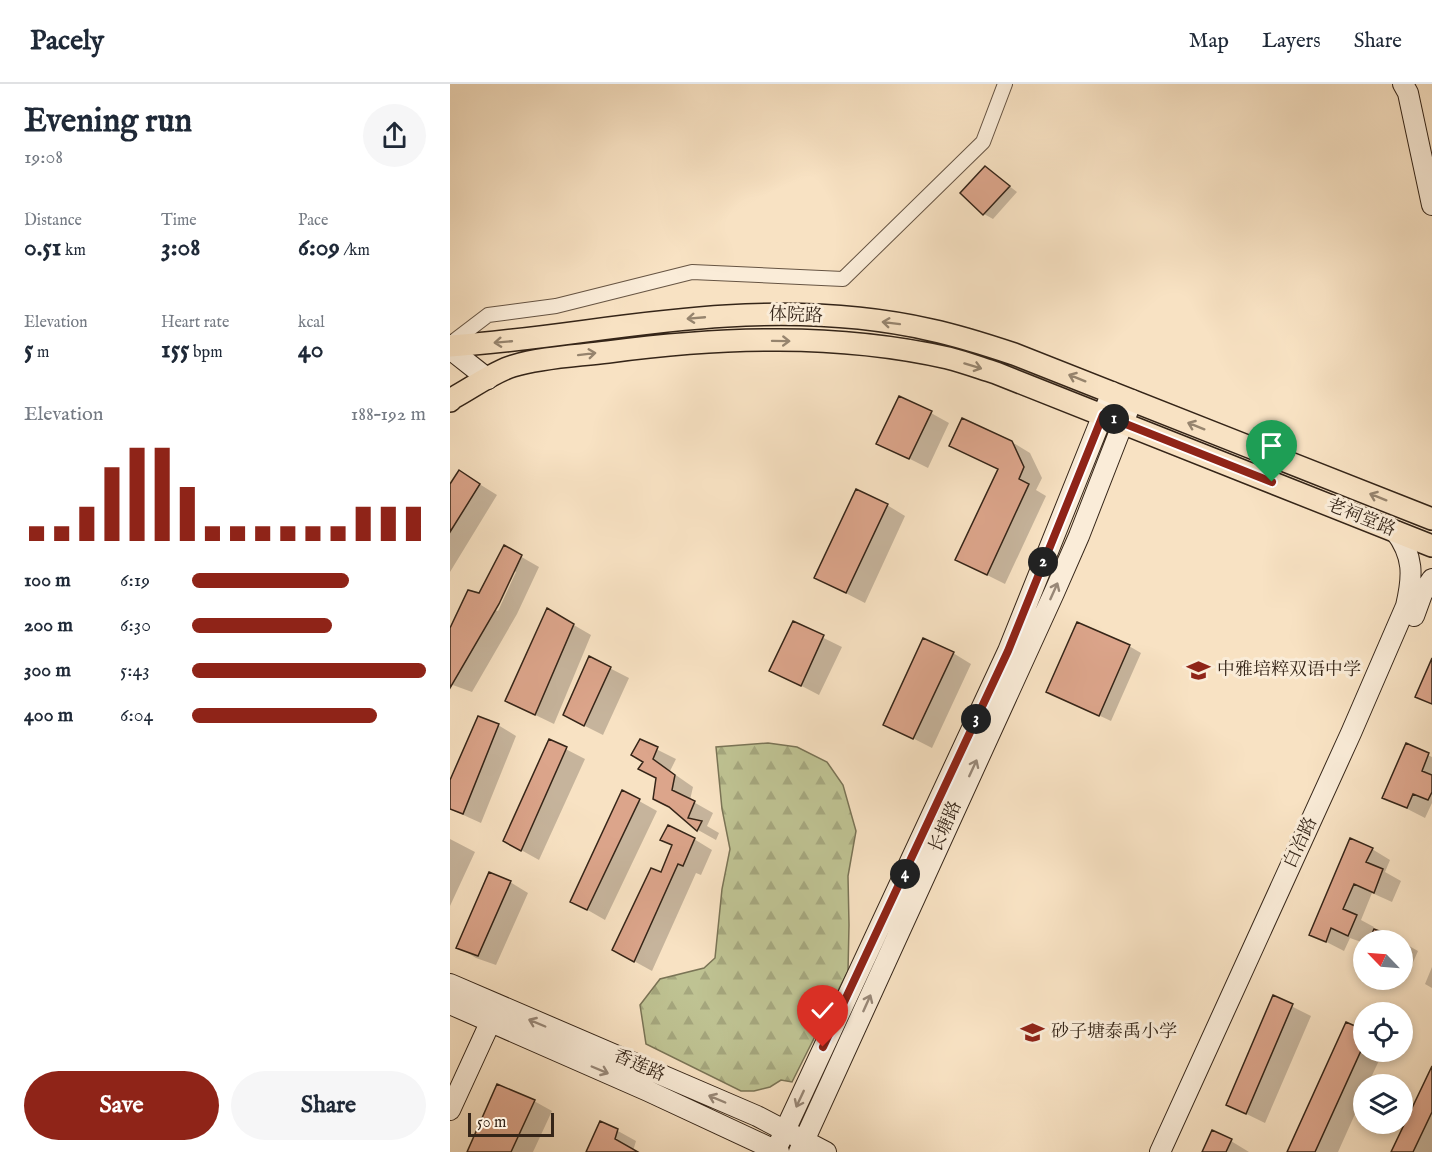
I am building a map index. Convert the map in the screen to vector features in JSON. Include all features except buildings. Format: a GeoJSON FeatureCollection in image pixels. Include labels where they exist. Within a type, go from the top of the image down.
{"type":"FeatureCollection","features":[{"type":"Feature","properties":{"kind":"main road"},"geometry":{"type":"LineString","coordinates":[[1403,84],[1408,93],[1432,205]]}},
{"type":"Feature","properties":{"kind":"main road","name":"体院路"},"geometry":{"type":"LineString","coordinates":[[450,346],[507,343],[591,330],[728,316],[792,315],[843,318],[900,324],[972,340],[1122,396]]}},
{"type":"Feature","properties":{"kind":"main road","name":"体院路"},"geometry":{"type":"LineString","coordinates":[[451,397],[512,366],[630,349],[716,341],[842,342],[907,350],[951,359],[996,373],[1113,419]]}},
{"type":"Feature","properties":{"kind":"main road"},"geometry":{"type":"LineString","coordinates":[[450,346],[488,379]]}},
{"type":"Feature","properties":{"kind":"main road","name":"长塘路"},"geometry":{"type":"LineString","coordinates":[[802,1146],[1054,593],[1122,396]]}},
{"type":"Feature","properties":{"kind":"main road","name":"老祠堂路"},"geometry":{"type":"LineString","coordinates":[[1122,396],[1432,519]]}},
{"type":"Feature","properties":{"kind":"main road","name":"长塘路"},"geometry":{"type":"LineString","coordinates":[[776,1151],[1113,419]]}},
{"type":"Feature","properties":{"kind":"main road","name":"老祠堂路"},"geometry":{"type":"LineString","coordinates":[[1113,419],[1432,546]]}},
{"type":"Feature","properties":{"kind":"main road","name":"白冶路"},"geometry":{"type":"LineString","coordinates":[[1160,1152],[1351,733],[1406,606],[1411,566],[1404,543],[1395,531]]}},
{"type":"Feature","properties":{"kind":"main road","name":"白冶路"},"geometry":{"type":"LineString","coordinates":[[1173,1152],[1361,738],[1422,594],[1432,579]]}},
{"type":"Feature","properties":{"kind":"main road","name":"香莲路"},"geometry":{"type":"LineString","coordinates":[[450,984],[489,1012],[776,1151]]}},
{"type":"Feature","properties":{"kind":"main road","name":"香莲路"},"geometry":{"type":"LineString","coordinates":[[450,1004],[489,1012],[757,1116],[785,1131],[802,1146],[826,1152]]}},
{"type":"Feature","properties":{"kind":"main road"},"geometry":{"type":"LineString","coordinates":[[450,1085],[489,1012]]}},
{"type":"Feature","properties":{"kind":"main road"},"geometry":{"type":"LineString","coordinates":[[450,1110],[489,1012]]}},
{"type":"Feature","properties":{"kind":"street"},"geometry":{"type":"LineString","coordinates":[[450,346],[488,315],[556,306],[692,272],[843,279],[983,142],[1005,84]]}},
{"type":"Feature","properties":{"kind":"green space"},"geometry":{"type":"Polygon","coordinates":[[[768,743],[797,747],[827,762],[843,785],[856,831],[848,876],[848,971],[792,1082],[781,1080],[770,1087],[741,1091],[646,1044],[640,1005],[660,979],[704,968],[715,958],[722,889],[730,849],[722,809],[716,747],[768,743]]]}},
{"type":"Feature","properties":{"kind":"place","name":"中雅培粹双语中学"},"geometry":{"type":"Point","coordinates":[1199,670]}},
{"type":"Feature","properties":{"kind":"place","name":"砂子塘泰禹小学"},"geometry":{"type":"Point","coordinates":[1033,1032]}},
{"type":"Feature","properties":{"kind":"route"},"geometry":{"type":"LineString","coordinates":[[823,1047],[1008,651],[1103,415],[1272,482]]}}]}
